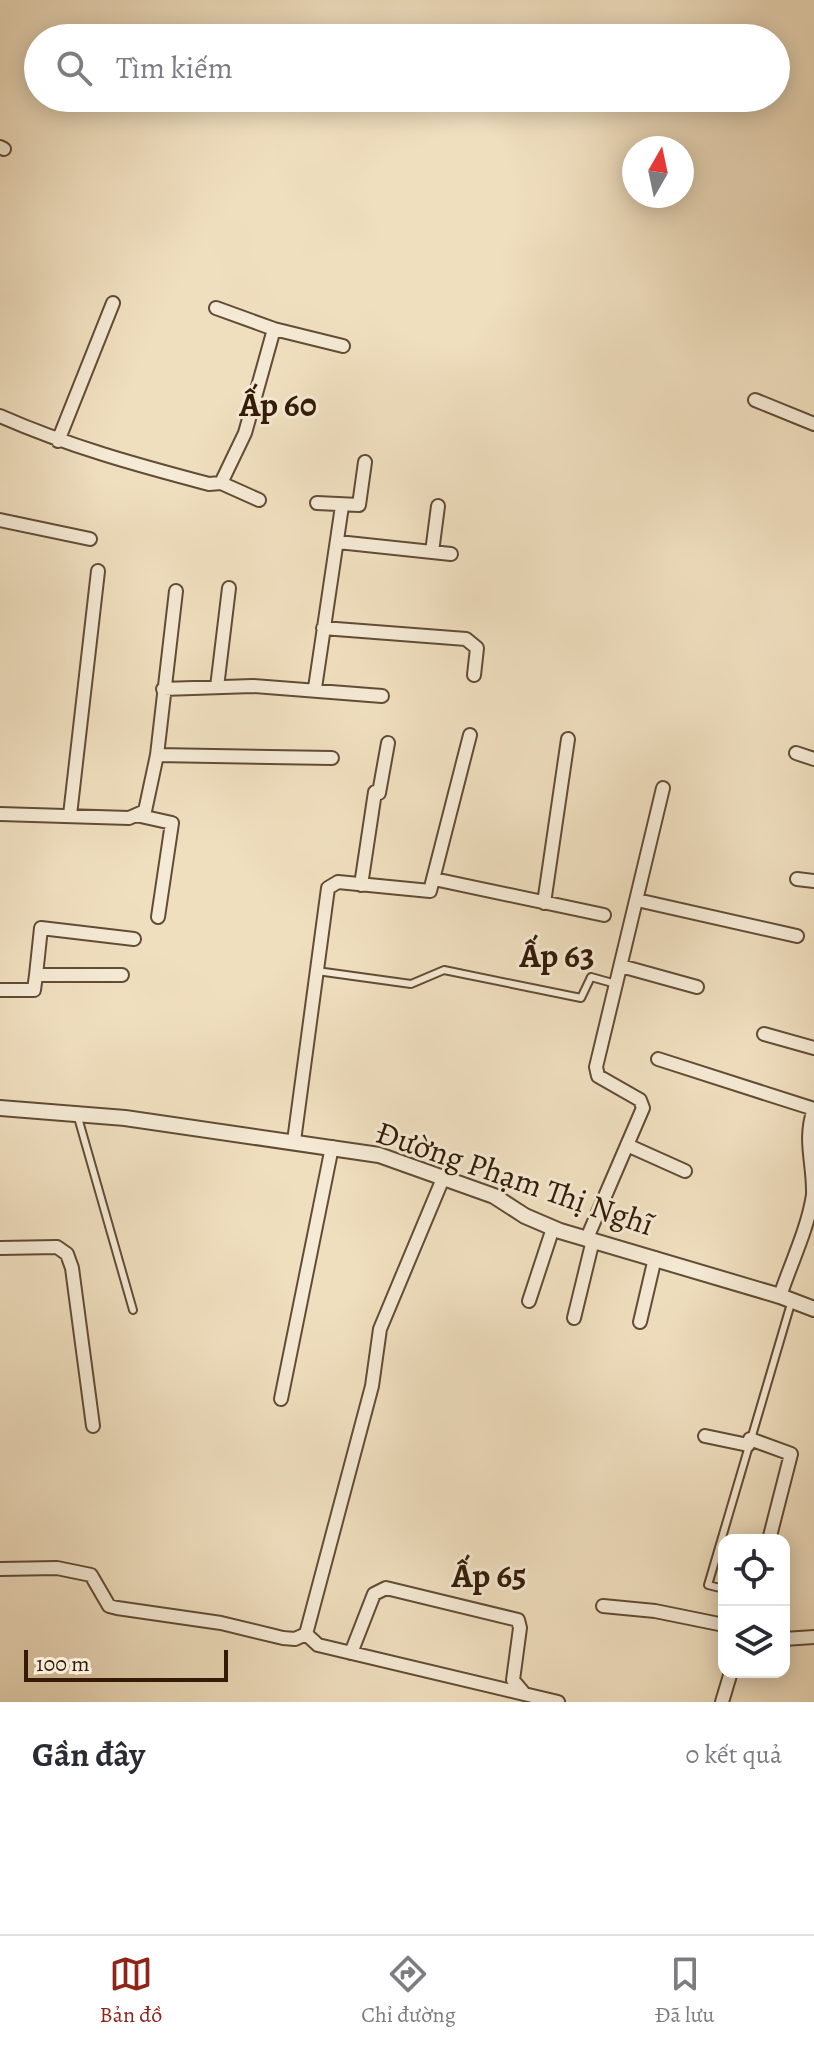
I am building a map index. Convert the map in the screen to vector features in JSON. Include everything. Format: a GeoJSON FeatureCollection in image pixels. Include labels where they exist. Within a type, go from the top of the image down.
{"type":"FeatureCollection","features":[{"type":"Feature","properties":{"kind":"street"},"geometry":{"type":"LineString","coordinates":[[58,441],[113,303]]}},
{"type":"Feature","properties":{"kind":"street"},"geometry":{"type":"LineString","coordinates":[[216,308],[274,329],[343,346]]}},
{"type":"Feature","properties":{"kind":"street"},"geometry":{"type":"LineString","coordinates":[[221,483],[245,433],[274,329]]}},
{"type":"Feature","properties":{"kind":"street"},"geometry":{"type":"LineString","coordinates":[[755,400],[814,424]]}},
{"type":"Feature","properties":{"kind":"street"},"geometry":{"type":"LineString","coordinates":[[0,416],[58,441],[209,484],[221,483],[259,500]]}},
{"type":"Feature","properties":{"kind":"street"},"geometry":{"type":"LineString","coordinates":[[317,503],[342,506],[361,504],[365,462]]}},
{"type":"Feature","properties":{"kind":"street"},"geometry":{"type":"LineString","coordinates":[[315,688],[342,506]]}},
{"type":"Feature","properties":{"kind":"street"},"geometry":{"type":"LineString","coordinates":[[432,552],[438,506]]}},
{"type":"Feature","properties":{"kind":"street"},"geometry":{"type":"LineString","coordinates":[[0,520],[90,539]]}},
{"type":"Feature","properties":{"kind":"street"},"geometry":{"type":"LineString","coordinates":[[338,542],[451,554]]}},
{"type":"Feature","properties":{"kind":"street"},"geometry":{"type":"LineString","coordinates":[[70,815],[98,571]]}},
{"type":"Feature","properties":{"kind":"street"},"geometry":{"type":"LineString","coordinates":[[217,687],[229,588]]}},
{"type":"Feature","properties":{"kind":"street"},"geometry":{"type":"LineString","coordinates":[[0,814],[129,818],[145,811],[157,755],[176,591]]}},
{"type":"Feature","properties":{"kind":"street"},"geometry":{"type":"LineString","coordinates":[[323,628],[466,639],[477,648],[474,675]]}},
{"type":"Feature","properties":{"kind":"street"},"geometry":{"type":"LineString","coordinates":[[163,689],[315,688],[382,696]]}},
{"type":"Feature","properties":{"kind":"street"},"geometry":{"type":"LineString","coordinates":[[294,1141],[328,888],[338,882],[427,893],[434,879],[470,735]]}},
{"type":"Feature","properties":{"kind":"street"},"geometry":{"type":"LineString","coordinates":[[544,903],[568,739]]}},
{"type":"Feature","properties":{"kind":"street"},"geometry":{"type":"LineString","coordinates":[[361,885],[375,792],[379,793],[388,743]]}},
{"type":"Feature","properties":{"kind":"street"},"geometry":{"type":"LineString","coordinates":[[796,753],[814,759]]}},
{"type":"Feature","properties":{"kind":"street"},"geometry":{"type":"LineString","coordinates":[[157,755],[332,758]]}},
{"type":"Feature","properties":{"kind":"street"},"geometry":{"type":"LineString","coordinates":[[574,1318],[590,1239],[643,1108],[640,1100],[598,1076],[596,1067],[663,788]]}},
{"type":"Feature","properties":{"kind":"street"},"geometry":{"type":"LineString","coordinates":[[136,815],[172,823],[158,917]]}},
{"type":"Feature","properties":{"kind":"street"},"geometry":{"type":"LineString","coordinates":[[434,879],[604,915]]}},
{"type":"Feature","properties":{"kind":"street"},"geometry":{"type":"LineString","coordinates":[[797,879],[814,881]]}},
{"type":"Feature","properties":{"kind":"street"},"geometry":{"type":"LineString","coordinates":[[637,900],[797,936]]}},
{"type":"Feature","properties":{"kind":"street"},"geometry":{"type":"LineString","coordinates":[[0,990],[34,990],[41,928],[134,939]]}},
{"type":"Feature","properties":{"kind":"street"},"geometry":{"type":"LineString","coordinates":[[621,966],[697,987]]}},
{"type":"Feature","properties":{"kind":"street"},"geometry":{"type":"LineString","coordinates":[[36,975],[122,975]]}},
{"type":"Feature","properties":{"kind":"street"},"geometry":{"type":"LineString","coordinates":[[764,1034],[814,1048]]}},
{"type":"Feature","properties":{"kind":"street"},"geometry":{"type":"LineString","coordinates":[[658,1059],[814,1109],[808,1136],[814,1169],[814,1193],[786,1298]]}},
{"type":"Feature","properties":{"kind":"street","name":"Đường Phạm Thị Nghĩ"},"geometry":{"type":"LineString","coordinates":[[0,1108],[77,1114],[294,1141],[379,1155],[494,1196],[525,1216],[553,1228],[814,1309]]}},
{"type":"Feature","properties":{"kind":"street"},"geometry":{"type":"LineString","coordinates":[[627,1145],[685,1171]]}},
{"type":"Feature","properties":{"kind":"street"},"geometry":{"type":"LineString","coordinates":[[281,1399],[332,1147]]}},
{"type":"Feature","properties":{"kind":"street"},"geometry":{"type":"LineString","coordinates":[[306,1634],[372,1386],[380,1329],[444,1176]]}},
{"type":"Feature","properties":{"kind":"street"},"geometry":{"type":"LineString","coordinates":[[529,1301],[553,1228]]}},
{"type":"Feature","properties":{"kind":"street"},"geometry":{"type":"LineString","coordinates":[[0,1248],[56,1246],[67,1254],[72,1268],[93,1426]]}},
{"type":"Feature","properties":{"kind":"street"},"geometry":{"type":"LineString","coordinates":[[640,1322],[655,1258]]}},
{"type":"Feature","properties":{"kind":"street"},"geometry":{"type":"LineString","coordinates":[[705,1436],[749,1442],[791,1454],[771,1534]]}},
{"type":"Feature","properties":{"kind":"street"},"geometry":{"type":"LineString","coordinates":[[0,1569],[57,1568],[91,1575],[109,1606],[117,1608],[221,1623],[283,1638],[295,1639],[306,1634]]}},
{"type":"Feature","properties":{"kind":"street"},"geometry":{"type":"LineString","coordinates":[[351,1653],[374,1594],[380,1589],[400,1592],[518,1620],[520,1628],[513,1680],[523,1692]]}},
{"type":"Feature","properties":{"kind":"street"},"geometry":{"type":"LineString","coordinates":[[603,1606],[655,1611],[718,1624]]}},
{"type":"Feature","properties":{"kind":"street"},"geometry":{"type":"LineString","coordinates":[[306,1634],[318,1645],[558,1702]]}},
{"type":"Feature","properties":{"kind":"street"},"geometry":{"type":"LineString","coordinates":[[790,1639],[814,1637]]}},
{"type":"Feature","properties":{"kind":"street"},"geometry":{"type":"LineString","coordinates":[[722,1702],[729,1678]]}},
{"type":"Feature","properties":{"kind":"lane"},"geometry":{"type":"LineString","coordinates":[[317,971],[411,984],[444,970],[581,998],[591,977],[617,984]]}},
{"type":"Feature","properties":{"kind":"lane"},"geometry":{"type":"LineString","coordinates":[[77,1114],[133,1310]]}},
{"type":"Feature","properties":{"kind":"lane"},"geometry":{"type":"LineString","coordinates":[[723,1534],[786,1298]]}},
{"type":"Feature","properties":{"kind":"lane"},"geometry":{"type":"LineString","coordinates":[[718,1550],[708,1585],[718,1588]]}},
{"type":"Feature","properties":{"kind":"district","name":"Ấp 60"},"geometry":{"type":"Point","coordinates":[278,404]}},
{"type":"Feature","properties":{"kind":"district","name":"Ấp 63"},"geometry":{"type":"Point","coordinates":[557,955]}},
{"type":"Feature","properties":{"kind":"district","name":"Ấp 65"},"geometry":{"type":"Point","coordinates":[489,1575]}}]}
